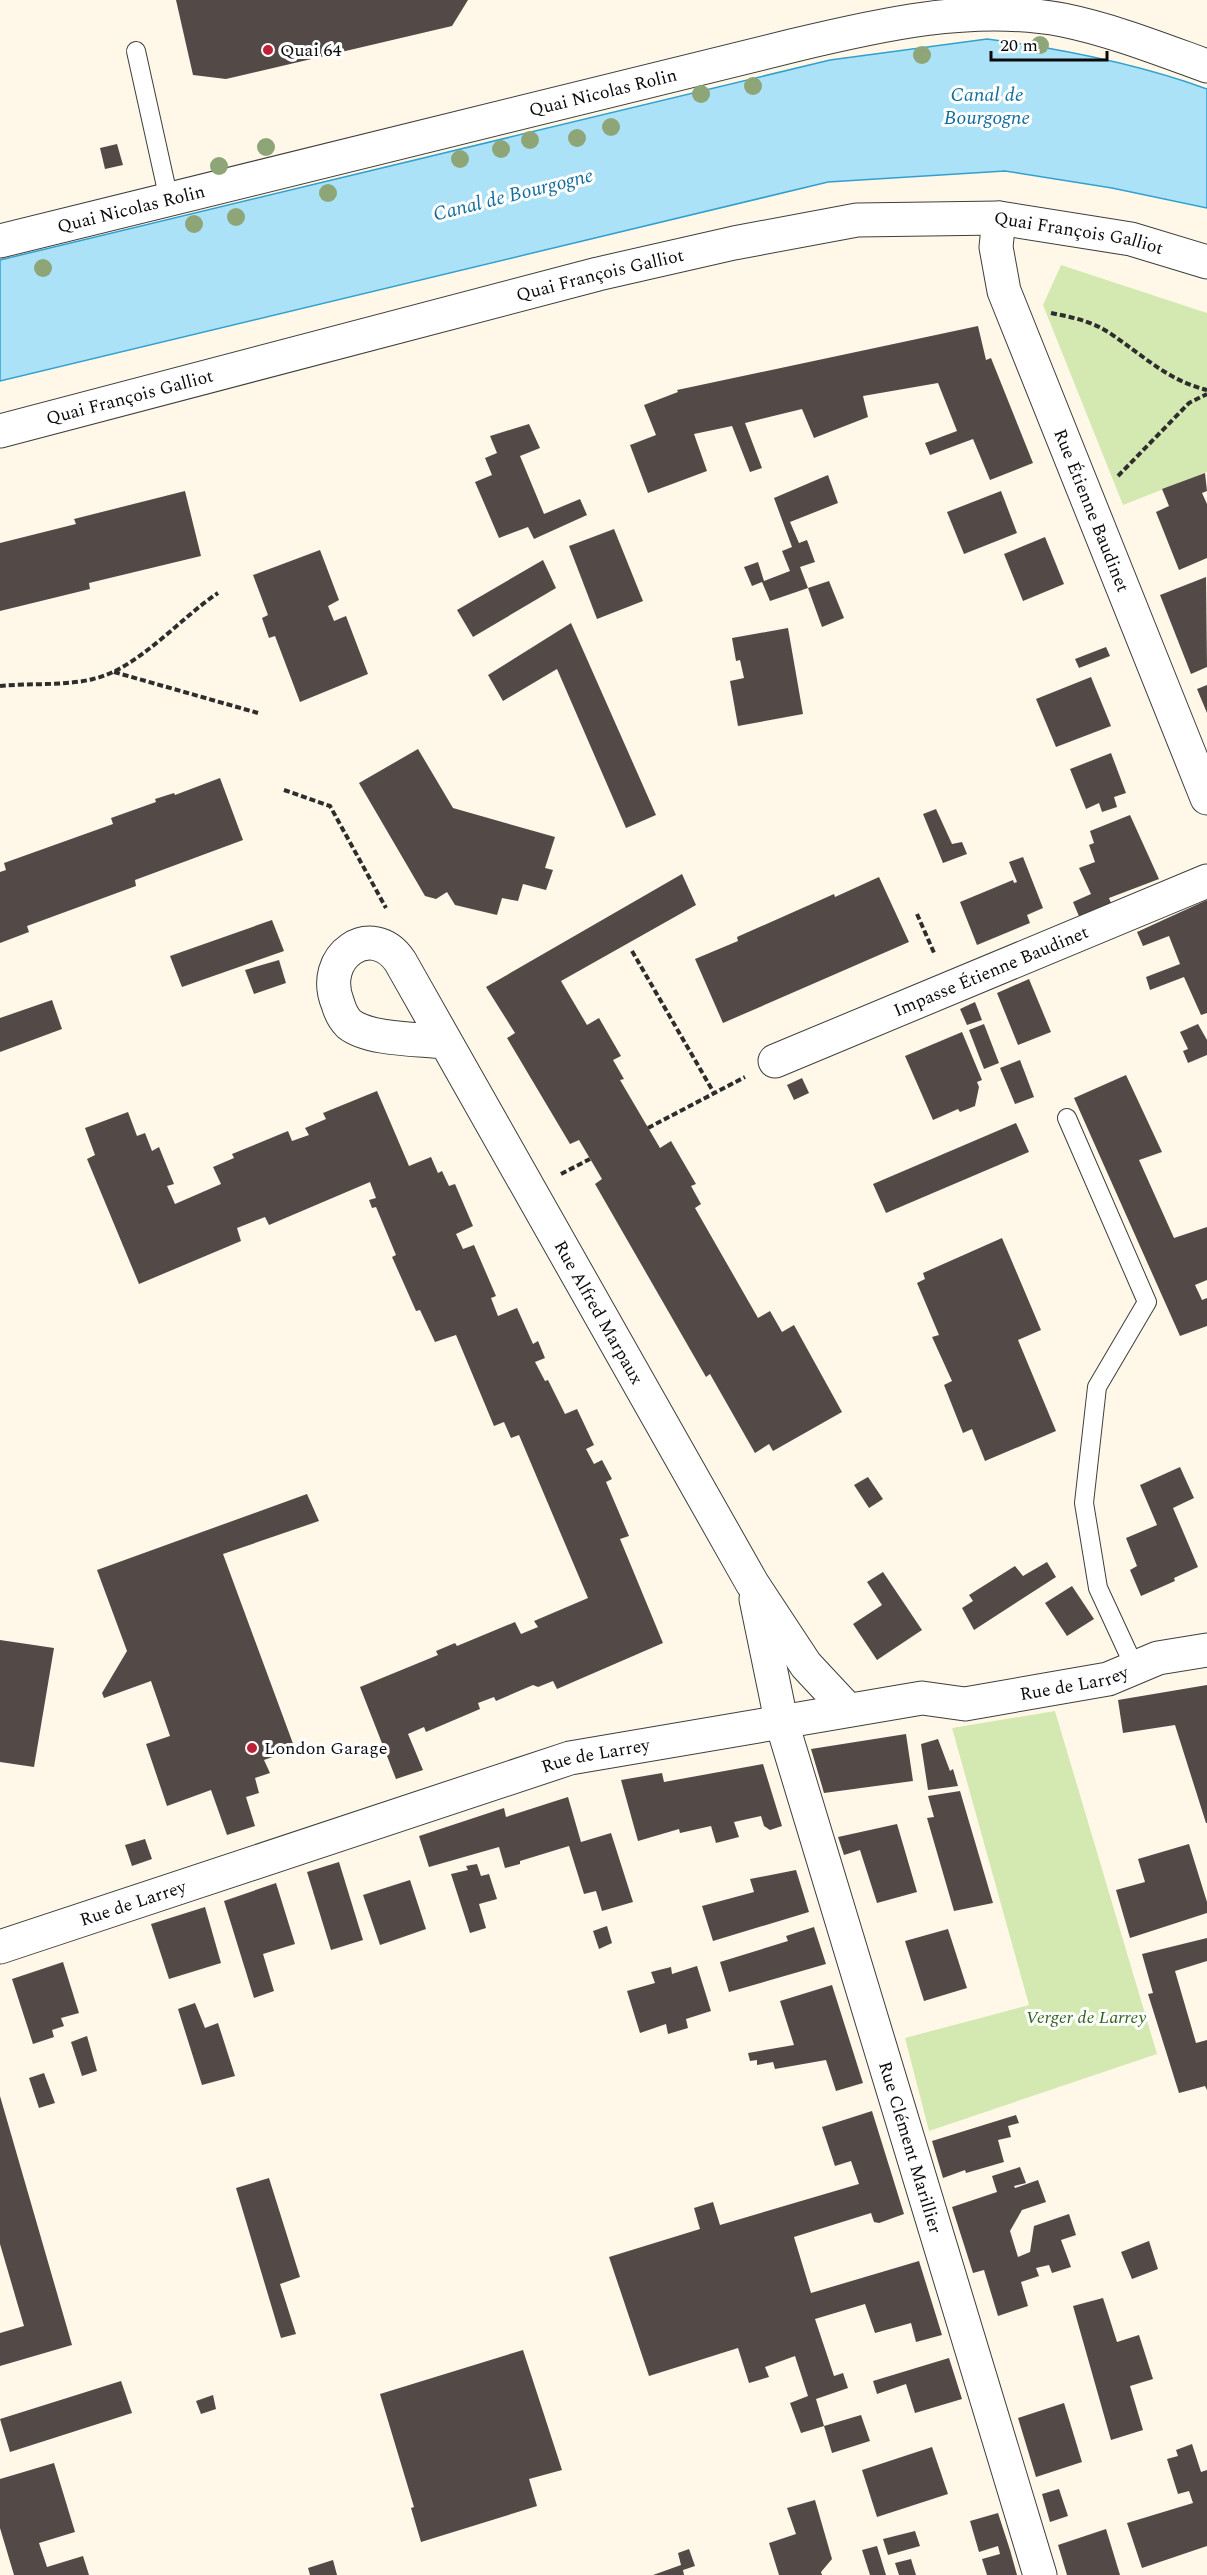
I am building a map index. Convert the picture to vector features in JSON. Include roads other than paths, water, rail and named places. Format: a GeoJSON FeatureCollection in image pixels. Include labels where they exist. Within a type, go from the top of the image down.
{"type":"FeatureCollection","features":[{"type":"Feature","properties":{"kind":"street","name":"Quai Nicolas Rolin"},"geometry":{"type":"LineString","coordinates":[[0,241],[791,46],[842,34],[924,20],[991,14],[1061,20],[1095,27],[1207,66]]}},
{"type":"Feature","properties":{"kind":"street","name":"Quai François Galliot"},"geometry":{"type":"LineString","coordinates":[[0,430],[473,306],[734,243],[857,220],[999,218],[1131,239],[1207,262]]}},
{"type":"Feature","properties":{"kind":"street","name":"Rue Étienne Baudinet"},"geometry":{"type":"LineString","coordinates":[[999,218],[996,247],[998,269],[1018,325],[1207,798]]}},
{"type":"Feature","properties":{"kind":"street","name":"Impasse Étienne Baudinet"},"geometry":{"type":"LineString","coordinates":[[775,1061],[1207,881]]}},
{"type":"Feature","properties":{"kind":"street","name":"Rue Alfred Marpaux"},"geometry":{"type":"LineString","coordinates":[[444,1042],[379,1035],[350,1024],[337,1003],[332,981],[333,970],[338,960],[355,947],[365,945],[386,945],[393,950],[752,1583],[806,1665],[848,1710]]}},
{"type":"Feature","properties":{"kind":"street","name":"Rue Alfred Marpaux"},"geometry":{"type":"LineString","coordinates":[[752,1583],[781,1720]]}},
{"type":"Feature","properties":{"kind":"street","name":"Rue de Larrey"},"geometry":{"type":"LineString","coordinates":[[0,1947],[570,1758],[781,1720],[922,1698],[965,1704],[1108,1679],[1158,1658],[1207,1650]]}},
{"type":"Feature","properties":{"kind":"street","name":"Rue Clément Marillier"},"geometry":{"type":"LineString","coordinates":[[781,1720],[1040,2575]]}},
{"type":"Feature","properties":{"kind":"lane"},"geometry":{"type":"LineString","coordinates":[[136,51],[169,200]]}},
{"type":"Feature","properties":{"kind":"lane"},"geometry":{"type":"LineString","coordinates":[[1067,1118],[1147,1302],[1097,1387],[1084,1503],[1098,1588],[1135,1668]]}},
{"type":"Feature","properties":{"kind":"water","name":"Canal de Bourgogne"},"geometry":{"type":"Polygon","coordinates":[[[987,39],[1098,58],[1207,89],[1207,208],[1112,188],[1005,171],[828,182],[0,381],[0,260],[830,60],[987,39]]]}},
{"type":"Feature","properties":{"kind":"place","name":"Quai 64"},"geometry":{"type":"Point","coordinates":[268,50]}},
{"type":"Feature","properties":{"kind":"place","name":"London Garage"},"geometry":{"type":"Point","coordinates":[252,1748]}},
{"type":"Feature","properties":{"kind":"park label","name":"Verger de Larrey"},"geometry":{"type":"Point","coordinates":[1086,2017]}}]}
